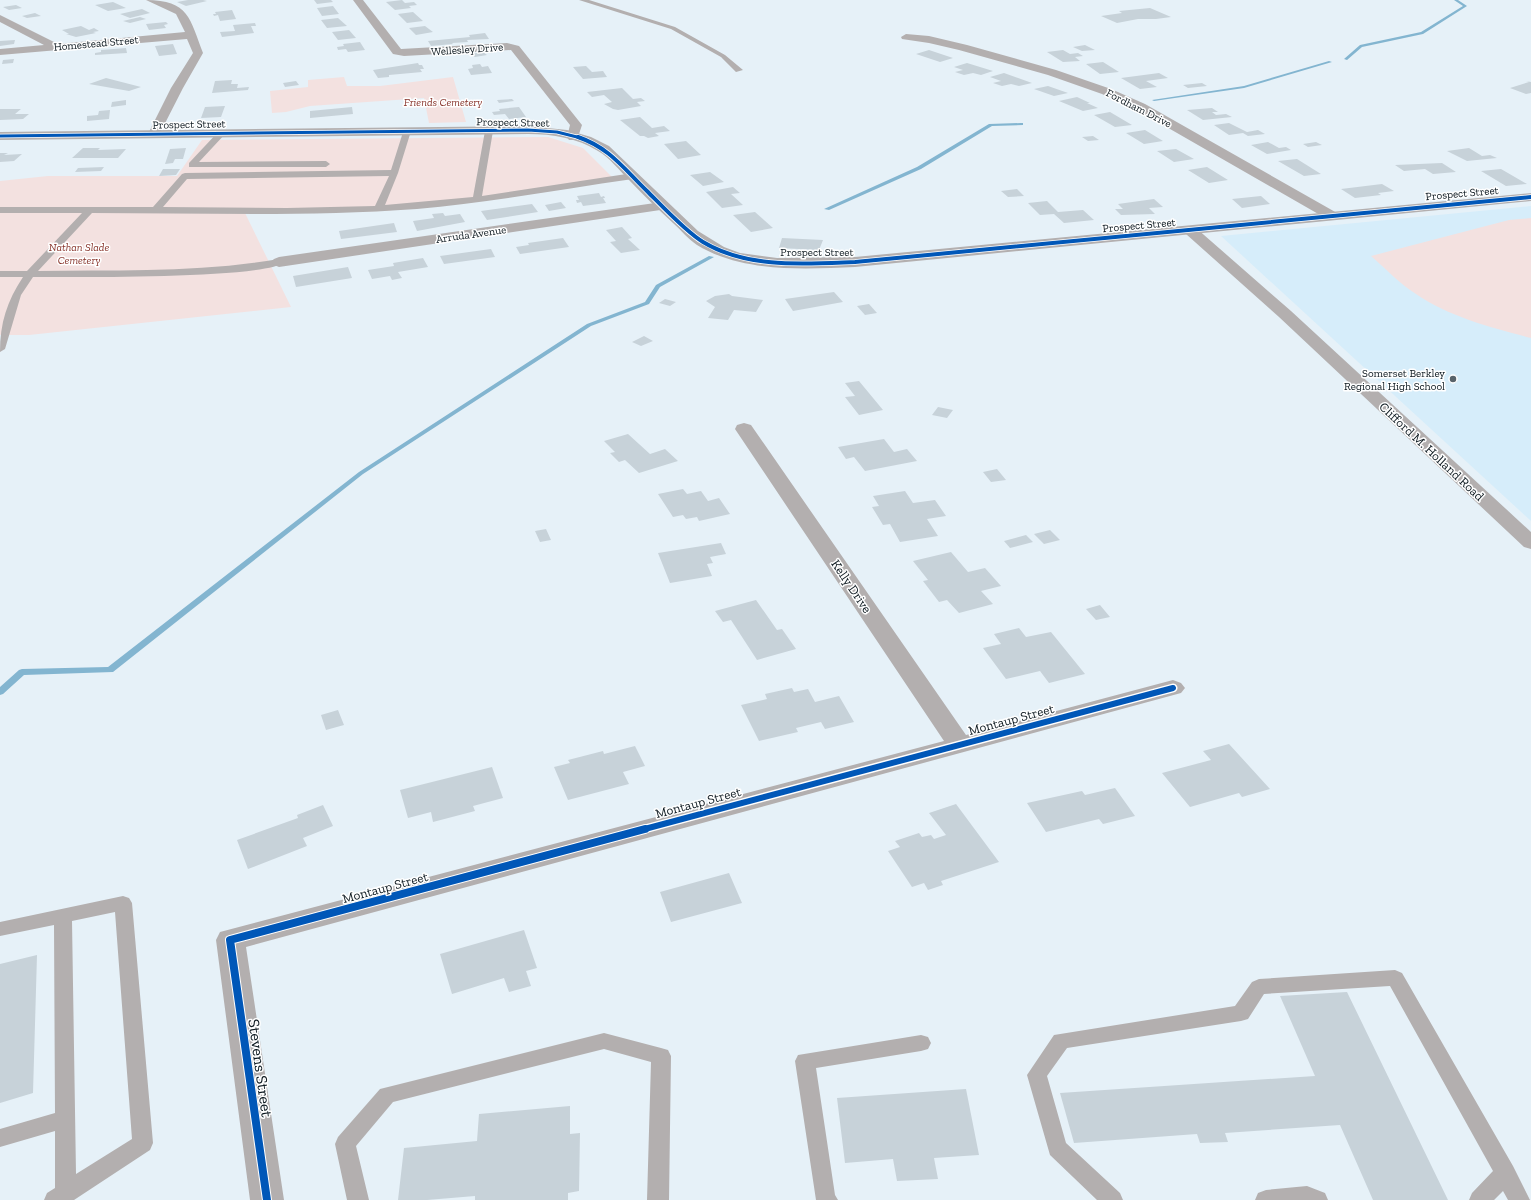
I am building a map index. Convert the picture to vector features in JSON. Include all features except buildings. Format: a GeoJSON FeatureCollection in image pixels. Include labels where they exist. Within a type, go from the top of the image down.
{"type":"FeatureCollection","features":[{"type":"Feature","properties":{"kind":"street"},"geometry":{"type":"LineString","coordinates":[[151,0],[180,12],[184,16],[198,53],[177,88],[154,134]]}},
{"type":"Feature","properties":{"kind":"street","name":"Wellesley Drive"},"geometry":{"type":"LineString","coordinates":[[358,0],[397,52],[404,53],[507,46],[515,48],[576,125],[572,137]]}},
{"type":"Feature","properties":{"kind":"street"},"geometry":{"type":"LineString","coordinates":[[0,18],[56,47]]}},
{"type":"Feature","properties":{"kind":"street","name":"Homestead Street"},"geometry":{"type":"LineString","coordinates":[[0,52],[192,35]]}},
{"type":"Feature","properties":{"kind":"street","name":"Fordham Drive"},"geometry":{"type":"LineString","coordinates":[[906,37],[940,41],[1052,72],[1117,95],[1141,107],[1332,216]]}},
{"type":"Feature","properties":{"kind":"street","name":"Prospect Street"},"geometry":{"type":"LineString","coordinates":[[0,136],[534,130],[572,137],[604,149],[662,206],[704,242],[721,251],[739,256],[790,264],[855,262],[1531,197]]}},
{"type":"Feature","properties":{"kind":"street","name":"Arruda Avenue"},"geometry":{"type":"LineString","coordinates":[[279,262],[662,206]]}},
{"type":"Feature","properties":{"kind":"street","name":"Clifford M. Holland Road"},"geometry":{"type":"LineString","coordinates":[[1191,230],[1285,314],[1531,543]]}},
{"type":"Feature","properties":{"kind":"street","name":"Kelly Drive"},"geometry":{"type":"LineString","coordinates":[[744,429],[959,744]]}},
{"type":"Feature","properties":{"kind":"street","name":"Montaup Street"},"geometry":{"type":"LineString","coordinates":[[230,940],[1173,688]]}},
{"type":"Feature","properties":{"kind":"street","name":"Stevens Street"},"geometry":{"type":"LineString","coordinates":[[230,940],[267,1200]]}},
{"type":"Feature","properties":{"kind":"lane"},"geometry":{"type":"LineString","coordinates":[[582,0],[673,28],[723,56],[739,70]]}},
{"type":"Feature","properties":{"kind":"lane"},"geometry":{"type":"LineString","coordinates":[[476,198],[489,130]]}},
{"type":"Feature","properties":{"kind":"lane"},"geometry":{"type":"LineString","coordinates":[[380,208],[394,173],[394,163],[407,131]]}},
{"type":"Feature","properties":{"kind":"lane"},"geometry":{"type":"LineString","coordinates":[[156,210],[192,166],[222,133]]}},
{"type":"Feature","properties":{"kind":"lane"},"geometry":{"type":"LineString","coordinates":[[192,166],[334,164]]}},
{"type":"Feature","properties":{"kind":"lane"},"geometry":{"type":"LineString","coordinates":[[185,176],[394,173]]}},
{"type":"Feature","properties":{"kind":"lane"},"geometry":{"type":"LineString","coordinates":[[0,210],[380,208],[417,206],[633,176]]}},
{"type":"Feature","properties":{"kind":"lane"},"geometry":{"type":"LineString","coordinates":[[0,349],[16,296],[30,274],[90,210]]}},
{"type":"Feature","properties":{"kind":"lane"},"geometry":{"type":"LineString","coordinates":[[0,274],[189,273],[251,267],[279,262]]}},
{"type":"Feature","properties":{"kind":"lane"},"geometry":{"type":"LineString","coordinates":[[0,929],[123,903],[143,1143],[60,1196]]}},
{"type":"Feature","properties":{"kind":"lane"},"geometry":{"type":"LineString","coordinates":[[60,1196],[65,1119],[63,916]]}},
{"type":"Feature","properties":{"kind":"lane"},"geometry":{"type":"LineString","coordinates":[[1112,1200],[1057,1148],[1037,1075],[1061,1041],[1241,1013],[1259,987],[1394,978],[1519,1200]]}},
{"type":"Feature","properties":{"kind":"lane"},"geometry":{"type":"LineString","coordinates":[[358,1200],[345,1144],[387,1094],[604,1041],[661,1056],[658,1200]]}},
{"type":"Feature","properties":{"kind":"lane"},"geometry":{"type":"LineString","coordinates":[[827,1200],[825,1197],[805,1061],[920,1043]]}},
{"type":"Feature","properties":{"kind":"lane"},"geometry":{"type":"LineString","coordinates":[[0,1138],[65,1119]]}},
{"type":"Feature","properties":{"kind":"lane"},"geometry":{"type":"LineString","coordinates":[[1480,1200],[1505,1173]]}},
{"type":"Feature","properties":{"kind":"lane"},"geometry":{"type":"LineString","coordinates":[[1266,1200],[1308,1196],[1317,1200]]}},
{"type":"Feature","properties":{"kind":"shaded area","name":"Somerset Berkley Regional High School"},"geometry":{"type":"Polygon","coordinates":[[[1531,206],[1531,521],[1221,236],[1531,206]]]}},
{"type":"Feature","properties":{"kind":"green space","name":"Friends Cemetery"},"geometry":{"type":"Polygon","coordinates":[[[344,77],[347,86],[380,86],[453,77],[466,122],[429,123],[424,98],[310,106],[286,112],[272,113],[270,91],[308,87],[308,80],[344,77]]]}},
{"type":"Feature","properties":{"kind":"green space","name":"Nathan Slade Cemetery"},"geometry":{"type":"Polygon","coordinates":[[[548,137],[583,148],[615,180],[385,211],[245,213],[291,307],[29,335],[0,335],[0,181],[48,176],[177,176],[202,140],[548,137]]]}},
{"type":"Feature","properties":{"kind":"green space"},"geometry":{"type":"Polygon","coordinates":[[[1531,218],[1531,338],[1472,321],[1429,302],[1410,290],[1371,256],[1509,220],[1531,218]]]}},
{"type":"Feature","properties":{"kind":"waterway"},"geometry":{"type":"LineString","coordinates":[[1346,59],[1361,46],[1422,33],[1465,6],[1456,0]]}},
{"type":"Feature","properties":{"kind":"waterway"},"geometry":{"type":"LineString","coordinates":[[1154,100],[1244,87],[1330,62]]}},
{"type":"Feature","properties":{"kind":"waterway"},"geometry":{"type":"LineString","coordinates":[[827,209],[919,168],[991,125],[1021,124]]}},
{"type":"Feature","properties":{"kind":"waterway"},"geometry":{"type":"LineString","coordinates":[[0,692],[22,672],[110,670],[361,473],[589,325],[647,303],[658,286],[711,257]]}},
{"type":"Feature","properties":{"kind":"cycle path"},"geometry":{"type":"LineString","coordinates":[[0,136],[528,130],[557,132],[586,140],[608,152],[660,204],[703,242],[719,250],[737,256],[757,260],[797,263],[855,262],[1531,197]]}},
{"type":"Feature","properties":{"kind":"cycle path"},"geometry":{"type":"LineString","coordinates":[[267,1200],[230,940],[1173,688]]}},
{"type":"Feature","properties":{"kind":"place","name":"Somerset Berkley Regional High School"},"geometry":{"type":"Point","coordinates":[1453,379]}}]}
